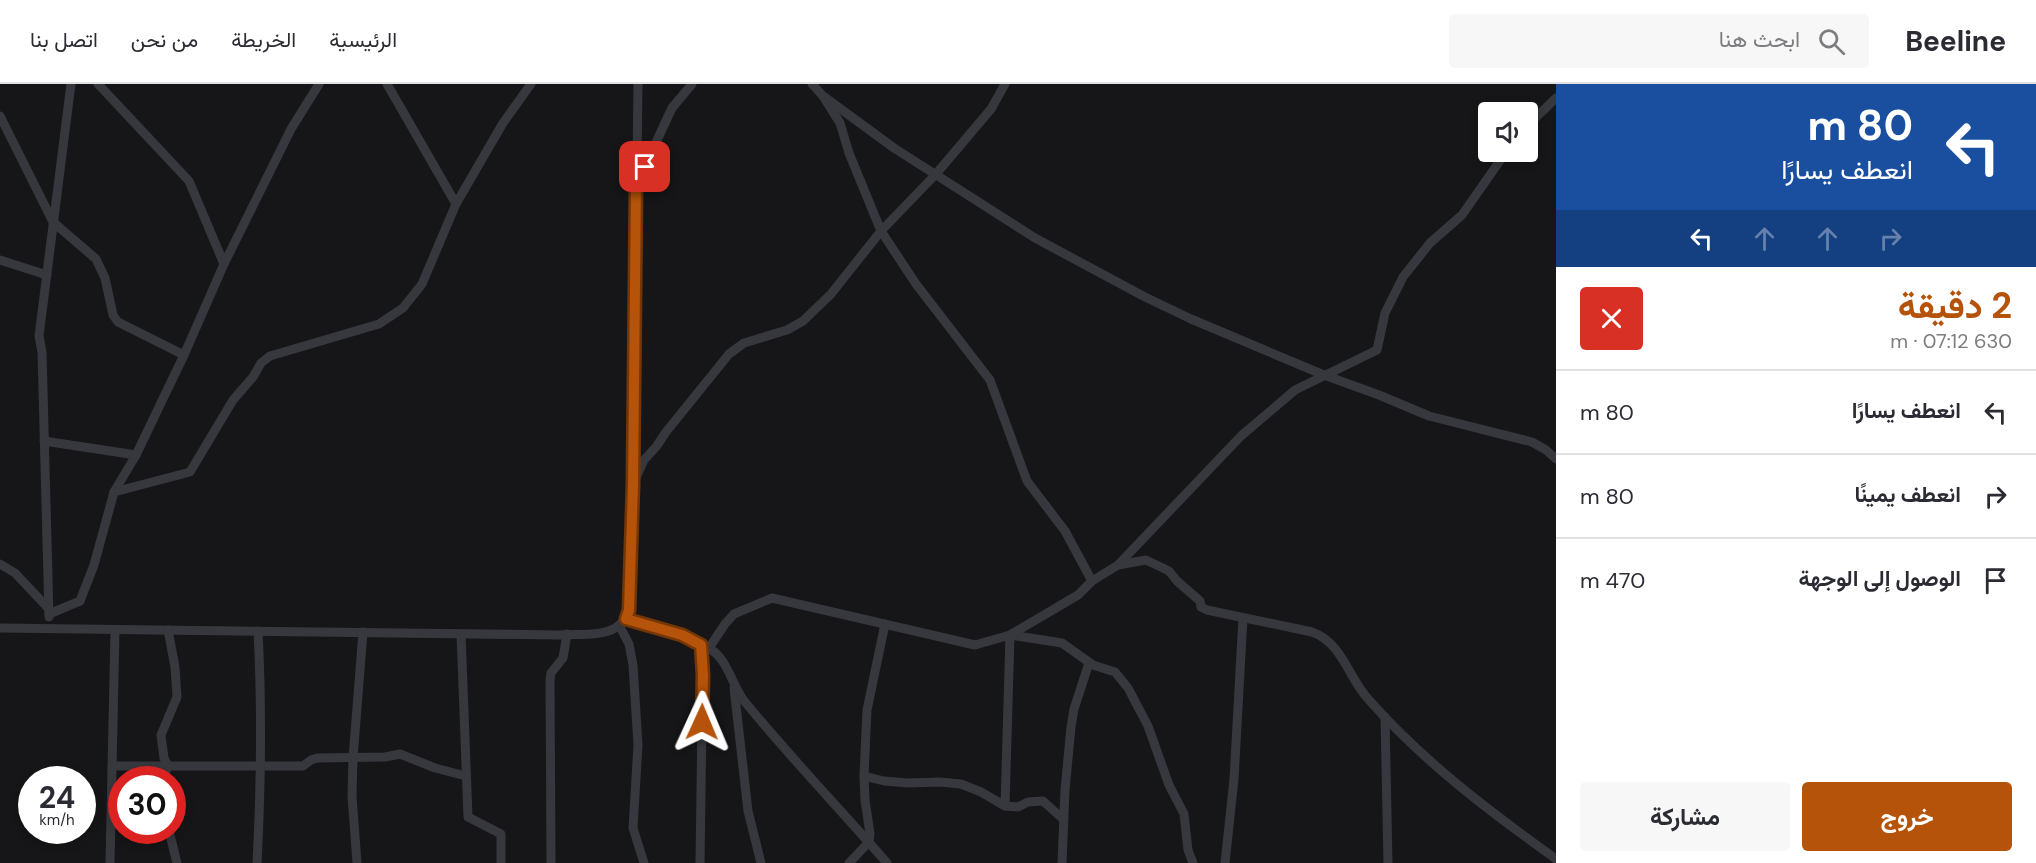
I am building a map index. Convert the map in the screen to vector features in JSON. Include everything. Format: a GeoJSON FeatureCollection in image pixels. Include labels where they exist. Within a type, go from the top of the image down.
{"type":"FeatureCollection","features":[{"type":"Feature","properties":{"kind":"street"},"geometry":{"type":"LineString","coordinates":[[49,629],[42,352],[39,336],[71,84]]}},
{"type":"Feature","properties":{"kind":"street"},"geometry":{"type":"LineString","coordinates":[[99,84],[189,181],[224,264]]}},
{"type":"Feature","properties":{"kind":"street"},"geometry":{"type":"LineString","coordinates":[[49,612],[80,602],[94,566],[114,492],[184,356],[224,264],[291,129],[319,84]]}},
{"type":"Feature","properties":{"kind":"street"},"geometry":{"type":"LineString","coordinates":[[387,84],[456,204]]}},
{"type":"Feature","properties":{"kind":"street"},"geometry":{"type":"LineString","coordinates":[[114,492],[190,472],[233,400],[253,377],[261,363],[270,356],[378,324],[403,308],[422,284],[456,204],[503,123],[531,84]]}},
{"type":"Feature","properties":{"kind":"street"},"geometry":{"type":"LineString","coordinates":[[0,628],[567,634],[608,632],[623,623],[629,610],[633,485],[638,84]]}},
{"type":"Feature","properties":{"kind":"street"},"geometry":{"type":"LineString","coordinates":[[636,186],[672,108],[692,84]]}},
{"type":"Feature","properties":{"kind":"street"},"geometry":{"type":"LineString","coordinates":[[812,84],[824,96],[894,148],[1035,238],[1145,297],[1324,375],[1429,416],[1532,442],[1556,459]]}},
{"type":"Feature","properties":{"kind":"street"},"geometry":{"type":"LineString","coordinates":[[633,485],[644,460],[729,354],[744,344],[787,330],[803,321],[831,294],[881,231],[936,174],[991,109],[1005,84]]}},
{"type":"Feature","properties":{"kind":"street"},"geometry":{"type":"LineString","coordinates":[[824,96],[840,123],[849,153],[881,231],[916,284],[990,380],[1027,481],[1065,531],[1092,581]]}},
{"type":"Feature","properties":{"kind":"street"},"geometry":{"type":"LineString","coordinates":[[1538,115],[1556,98]]}},
{"type":"Feature","properties":{"kind":"street"},"geometry":{"type":"LineString","coordinates":[[0,116],[53,222],[96,259],[105,278],[113,315],[118,322],[184,356]]}},
{"type":"Feature","properties":{"kind":"street"},"geometry":{"type":"LineString","coordinates":[[700,863],[705,646],[734,614],[772,598],[975,645],[1010,635],[1078,595],[1092,581],[1118,565],[1241,436],[1295,390],[1377,350],[1385,313],[1403,277],[1430,243],[1462,215],[1499,162]]}},
{"type":"Feature","properties":{"kind":"street"},"geometry":{"type":"LineString","coordinates":[[0,260],[47,275]]}},
{"type":"Feature","properties":{"kind":"street"},"geometry":{"type":"LineString","coordinates":[[44,441],[135,455]]}},
{"type":"Feature","properties":{"kind":"street"},"geometry":{"type":"LineString","coordinates":[[1118,565],[1146,560],[1168,571],[1200,601],[1200,607],[1323,636],[1332,645],[1366,698],[1439,771],[1556,859]]}},
{"type":"Feature","properties":{"kind":"street"},"geometry":{"type":"LineString","coordinates":[[0,564],[15,573],[49,612]]}},
{"type":"Feature","properties":{"kind":"street"},"geometry":{"type":"LineString","coordinates":[[1225,863],[1234,779],[1243,618]]}},
{"type":"Feature","properties":{"kind":"street"},"geometry":{"type":"LineString","coordinates":[[623,623],[682,635],[716,653],[739,695],[792,759],[887,863]]}},
{"type":"Feature","properties":{"kind":"street"},"geometry":{"type":"LineString","coordinates":[[623,623],[633,665],[638,746],[633,828],[644,863]]}},
{"type":"Feature","properties":{"kind":"street"},"geometry":{"type":"LineString","coordinates":[[849,863],[868,842],[870,834],[864,776],[867,710],[885,624]]}},
{"type":"Feature","properties":{"kind":"street"},"geometry":{"type":"LineString","coordinates":[[112,766],[115,630]]}},
{"type":"Feature","properties":{"kind":"street"},"geometry":{"type":"LineString","coordinates":[[168,630],[175,667],[177,697],[161,735],[164,758],[168,766]]}},
{"type":"Feature","properties":{"kind":"street"},"geometry":{"type":"LineString","coordinates":[[257,863],[261,766],[258,631]]}},
{"type":"Feature","properties":{"kind":"street"},"geometry":{"type":"LineString","coordinates":[[357,863],[352,796],[363,632]]}},
{"type":"Feature","properties":{"kind":"street"},"geometry":{"type":"LineString","coordinates":[[461,634],[468,817],[501,834],[501,863]]}},
{"type":"Feature","properties":{"kind":"street"},"geometry":{"type":"LineString","coordinates":[[551,863],[550,680],[551,673],[563,658],[567,634]]}},
{"type":"Feature","properties":{"kind":"street"},"geometry":{"type":"LineString","coordinates":[[1010,635],[1062,643],[1089,663],[1115,672],[1120,677],[1148,726],[1169,785],[1184,814],[1188,850],[1192,863]]}},
{"type":"Feature","properties":{"kind":"street"},"geometry":{"type":"LineString","coordinates":[[1005,806],[1010,635]]}},
{"type":"Feature","properties":{"kind":"street"},"geometry":{"type":"LineString","coordinates":[[1062,863],[1063,819],[1071,727],[1074,709],[1089,663]]}},
{"type":"Feature","properties":{"kind":"street"},"geometry":{"type":"LineString","coordinates":[[734,684],[737,728],[748,811],[761,863]]}},
{"type":"Feature","properties":{"kind":"street"},"geometry":{"type":"LineString","coordinates":[[1385,717],[1388,863]]}},
{"type":"Feature","properties":{"kind":"street"},"geometry":{"type":"LineString","coordinates":[[186,766],[303,766],[317,758],[385,757],[400,754],[435,768],[466,776]]}},
{"type":"Feature","properties":{"kind":"street"},"geometry":{"type":"LineString","coordinates":[[864,776],[891,782],[961,784],[1005,806],[1018,807],[1028,802],[1043,801],[1063,819]]}},
{"type":"Feature","properties":{"kind":"street"},"geometry":{"type":"LineString","coordinates":[[110,844],[110,863]]}},
{"type":"Feature","properties":{"kind":"street"},"geometry":{"type":"LineString","coordinates":[[172,844],[177,863]]}},
{"type":"Feature","properties":{"kind":"route"},"geometry":{"type":"LineString","coordinates":[[645,167],[636,186],[633,485],[629,610],[626,619],[682,635],[701,645],[703,649],[702,722]]}}]}
